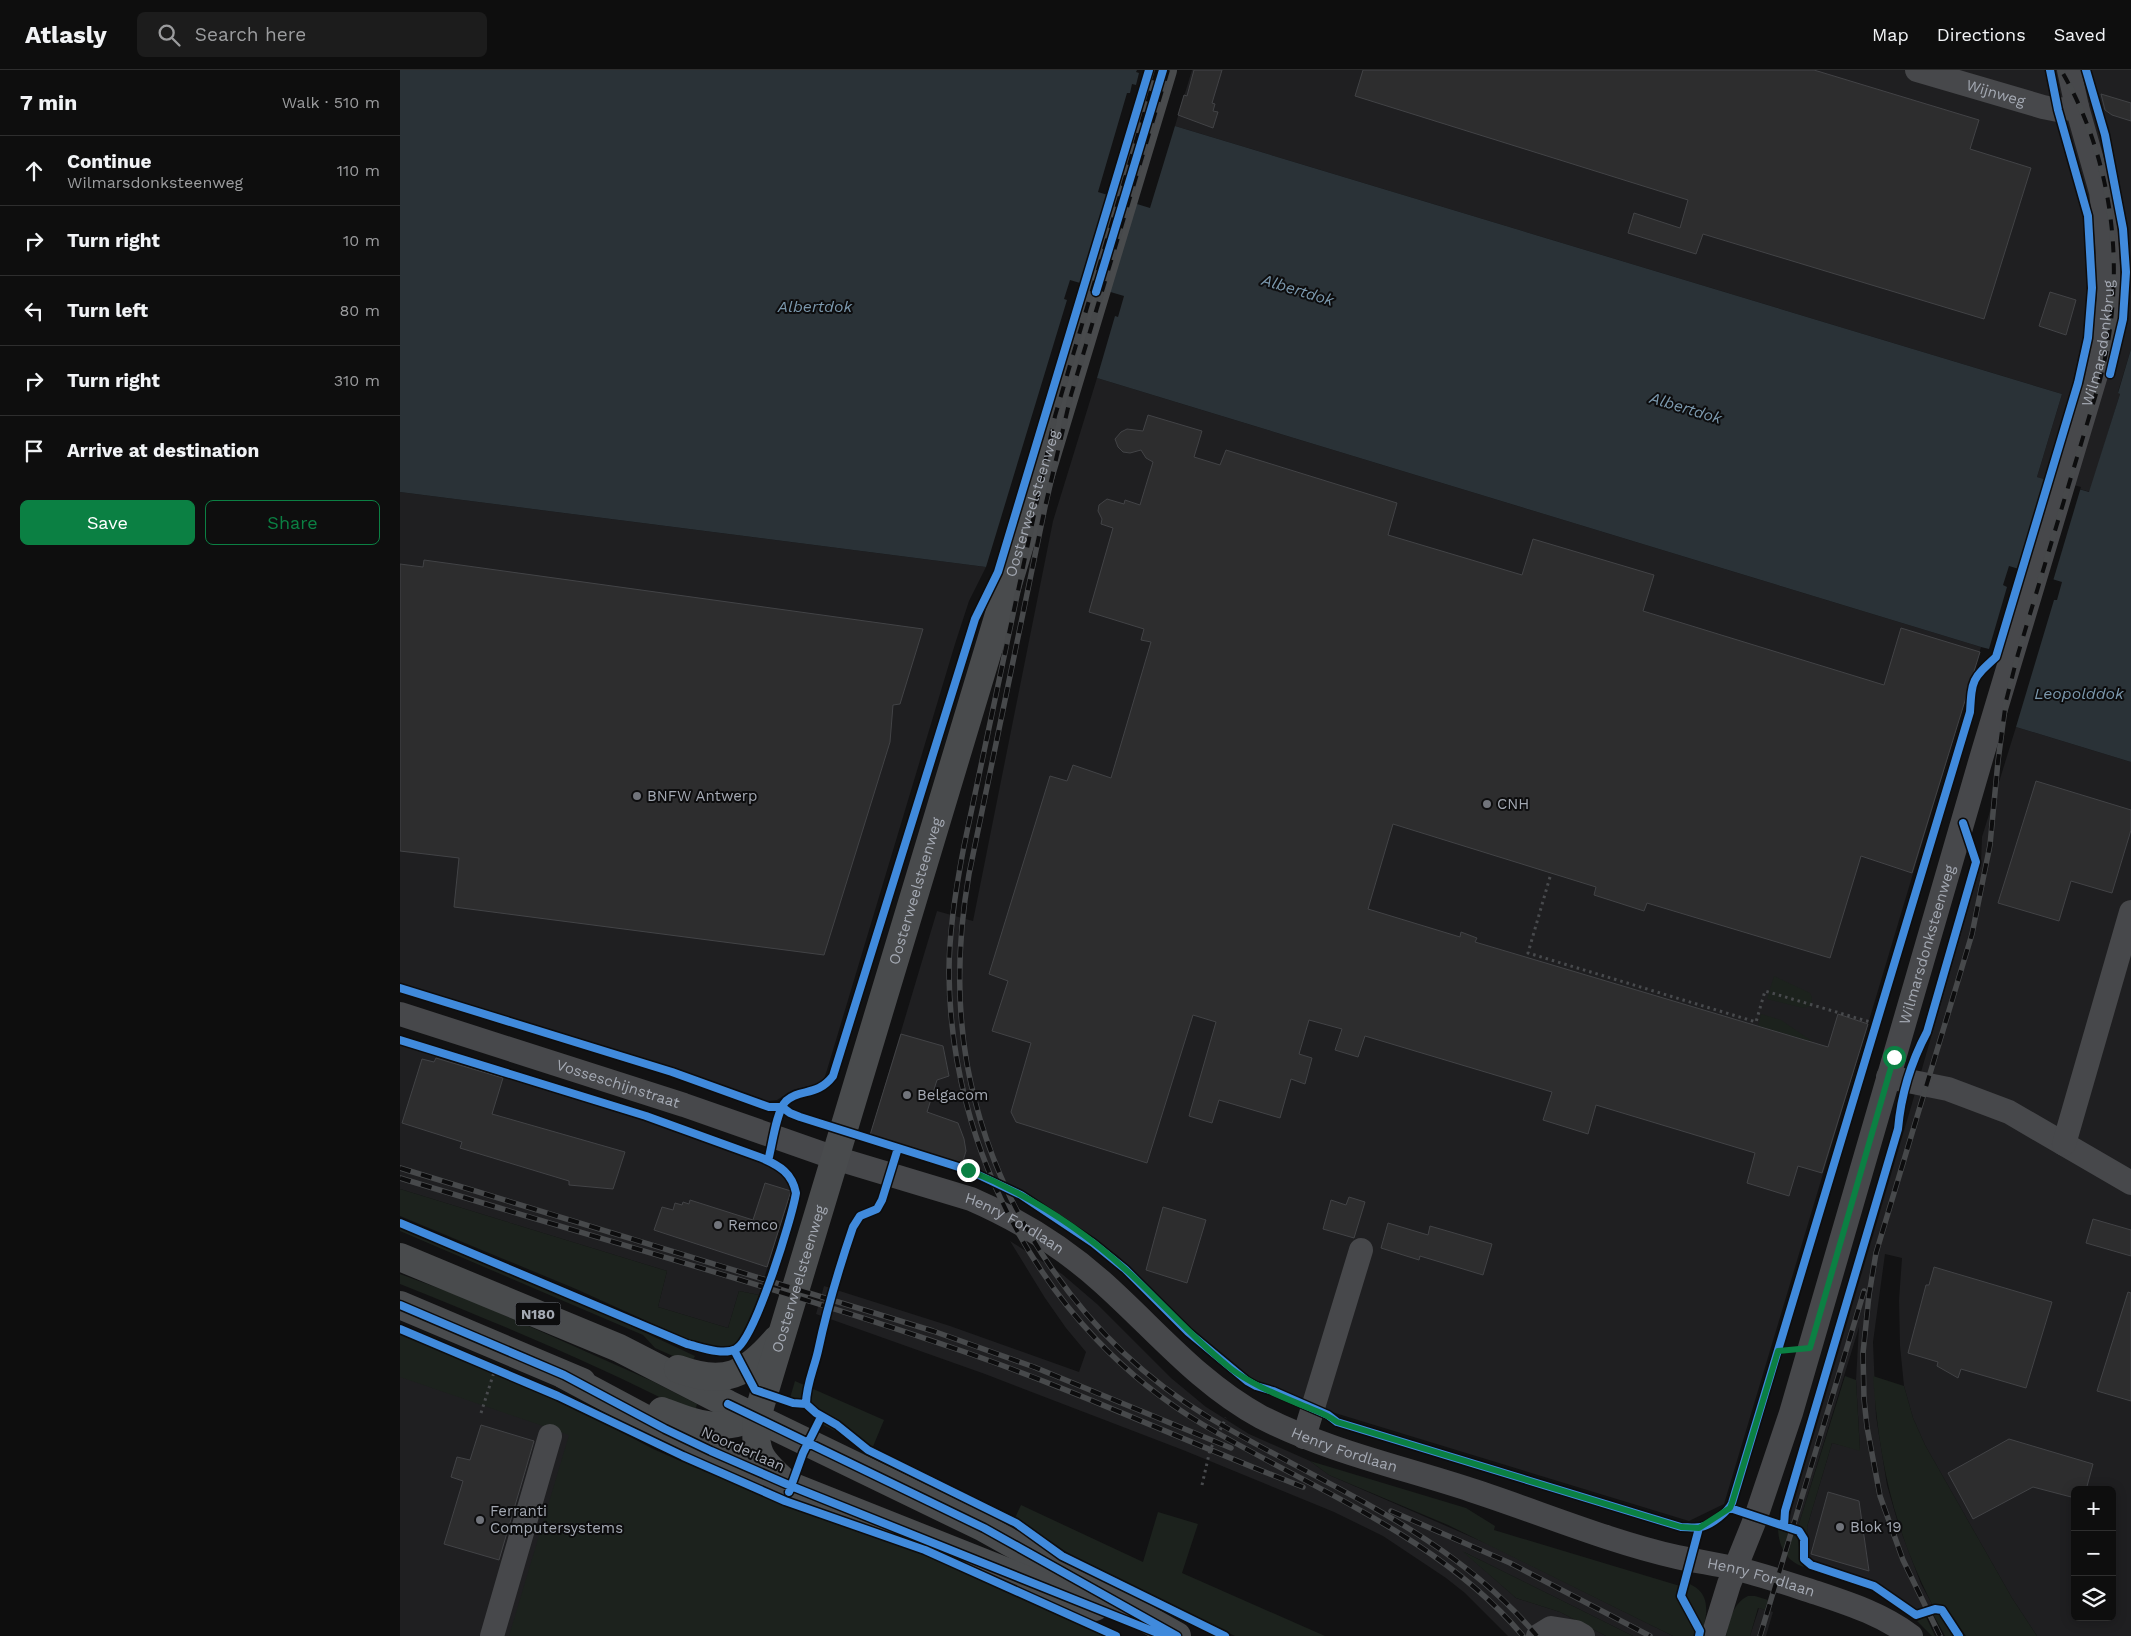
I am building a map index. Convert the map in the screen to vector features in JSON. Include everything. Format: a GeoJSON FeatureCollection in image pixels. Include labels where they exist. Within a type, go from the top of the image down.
{"type":"FeatureCollection","features":[{"type":"Feature","properties":{"kind":"main road","name":"Oosterweelsteenweg"},"geometry":{"type":"LineString","coordinates":[[786,1483],[761,1456],[755,1439],[757,1417],[1163,70]]}},
{"type":"Feature","properties":{"kind":"main road","name":"N180"},"geometry":{"type":"LineString","coordinates":[[400,1257],[618,1348],[984,1528],[1177,1636]]}},
{"type":"Feature","properties":{"kind":"main road","name":"Noorderlaan"},"geometry":{"type":"LineString","coordinates":[[400,1306],[497,1364],[564,1375],[696,1423],[719,1426],[734,1425],[757,1417]]}},
{"type":"Feature","properties":{"kind":"main road"},"geometry":{"type":"LineString","coordinates":[[618,1348],[690,1374],[727,1377],[753,1366],[782,1334]]}},
{"type":"Feature","properties":{"kind":"main road","name":"Noorderlaan"},"geometry":{"type":"LineString","coordinates":[[564,1375],[664,1429],[786,1483],[1165,1636]]}},
{"type":"Feature","properties":{"kind":"street","name":"Wijnweg"},"geometry":{"type":"LineString","coordinates":[[1917,70],[2043,107],[2058,110],[2077,107]]}},
{"type":"Feature","properties":{"kind":"street"},"geometry":{"type":"LineString","coordinates":[[2069,70],[2077,107]]}},
{"type":"Feature","properties":{"kind":"street","name":"Wilmarsdonkbrug"},"geometry":{"type":"LineString","coordinates":[[2036,577],[2101,358],[2109,295],[2108,250],[2100,192],[2077,107]]}},
{"type":"Feature","properties":{"kind":"street","name":"Wilmarsdonksteenweg"},"geometry":{"type":"LineString","coordinates":[[1713,1636],[1735,1568],[1756,1516],[1791,1413],[2036,577]]}},
{"type":"Feature","properties":{"kind":"street"},"geometry":{"type":"LineString","coordinates":[[2064,1144],[2131,912]]}},
{"type":"Feature","properties":{"kind":"street","name":"Vosseschijnstraat"},"geometry":{"type":"LineString","coordinates":[[400,1014],[684,1105],[835,1158]]}},
{"type":"Feature","properties":{"kind":"street"},"geometry":{"type":"LineString","coordinates":[[1888,1077],[1948,1089],[2010,1112],[2131,1183]]}},
{"type":"Feature","properties":{"kind":"street","name":"Henry Fordlaan"},"geometry":{"type":"LineString","coordinates":[[835,1158],[971,1199],[1010,1218],[1057,1248],[1100,1280],[1185,1363],[1236,1403],[1304,1437],[1625,1542],[1676,1557],[1735,1568],[1866,1609],[1898,1626],[1911,1636]]}},
{"type":"Feature","properties":{"kind":"street"},"geometry":{"type":"LineString","coordinates":[[1304,1437],[1361,1250]]}},
{"type":"Feature","properties":{"kind":"street"},"geometry":{"type":"LineString","coordinates":[[492,1636],[550,1436]]}},
{"type":"Feature","properties":{"kind":"street"},"geometry":{"type":"LineString","coordinates":[[1538,1636],[1552,1628],[1576,1632],[1583,1636]]}},
{"type":"Feature","properties":{"kind":"path"},"geometry":{"type":"LineString","coordinates":[[1550,877],[1528,953],[1756,1022],[1765,991],[1878,1020],[1874,1032]]}},
{"type":"Feature","properties":{"kind":"path"},"geometry":{"type":"LineString","coordinates":[[481,1413],[497,1364]]}},
{"type":"Feature","properties":{"kind":"path"},"geometry":{"type":"LineString","coordinates":[[1202,1485],[1214,1437],[1236,1403]]}},
{"type":"Feature","properties":{"kind":"shaded area"},"geometry":{"type":"Polygon","coordinates":[[[1192,70],[2131,70],[2131,349],[2118,392],[2120,394],[2090,492],[2037,477],[2062,394],[1175,126],[1192,70]]]}},
{"type":"Feature","properties":{"kind":"shaded area"},"geometry":{"type":"Polygon","coordinates":[[[1097,378],[1981,647],[1724,1504],[1689,1521],[1335,1413],[1252,1380],[1203,1341],[1118,1256],[1023,1191],[962,1164],[870,1135],[937,911],[973,921],[1053,521],[1097,378]]]}},
{"type":"Feature","properties":{"kind":"shaded area"},"geometry":{"type":"Polygon","coordinates":[[[400,492],[986,567],[969,601],[827,1070],[824,1079],[817,1084],[793,1090],[777,1100],[760,1102],[673,1068],[400,984],[400,492]]]}},
{"type":"Feature","properties":{"kind":"shaded area"},"geometry":{"type":"Polygon","coordinates":[[[2016,727],[2131,762],[2131,1636],[2037,1636],[2012,1598],[1925,1445],[1913,1418],[1904,1386],[1900,1346],[1899,1300],[1902,1258],[1885,1254],[1873,1342],[1876,1416],[1887,1485],[1898,1523],[1921,1584],[1932,1604],[1919,1611],[1915,1610],[1877,1584],[1811,1561],[1808,1558],[1807,1527],[1832,1443],[1860,1450],[1856,1380],[1859,1327],[1798,1527],[1788,1522],[1981,863],[1982,837],[2016,727]]]}},
{"type":"Feature","properties":{"kind":"shaded area"},"geometry":{"type":"Polygon","coordinates":[[[1774,976],[1810,993],[1812,997],[1811,1006],[1803,1008],[1767,999],[1774,976]]]}},
{"type":"Feature","properties":{"kind":"shaded area"},"geometry":{"type":"Polygon","coordinates":[[[1761,1014],[1781,1020],[1813,1042],[1758,1026],[1761,1014]]]}},
{"type":"Feature","properties":{"kind":"shaded area"},"geometry":{"type":"Polygon","coordinates":[[[400,1045],[691,1135],[759,1161],[782,1173],[790,1183],[791,1191],[759,1295],[739,1291],[728,1328],[658,1307],[667,1271],[400,1189],[400,1045]]]}},
{"type":"Feature","properties":{"kind":"shaded area"},"geometry":{"type":"Polygon","coordinates":[[[400,1189],[667,1271],[658,1307],[728,1328],[739,1291],[759,1295],[749,1327],[738,1344],[731,1349],[721,1351],[709,1349],[576,1289],[400,1216],[400,1189]]]}},
{"type":"Feature","properties":{"kind":"shaded area"},"geometry":{"type":"Polygon","coordinates":[[[400,1228],[601,1312],[695,1356],[691,1364],[655,1348],[643,1335],[400,1231],[400,1228]]]}},
{"type":"Feature","properties":{"kind":"shaded area"},"geometry":{"type":"Polygon","coordinates":[[[1010,1241],[1062,1274],[1097,1304],[1171,1378],[1206,1407],[1249,1434],[1310,1461],[1329,1475],[1490,1545],[1673,1636],[1633,1636],[1464,1552],[1516,1598],[1560,1612],[1606,1636],[1508,1636],[1465,1593],[1446,1578],[1383,1536],[1334,1512],[1183,1450],[985,1374],[816,1314],[824,1286],[950,1326],[1079,1372],[1086,1352],[1045,1298],[1010,1241]]]}},
{"type":"Feature","properties":{"kind":"shaded area"},"geometry":{"type":"Polygon","coordinates":[[[400,1274],[468,1299],[652,1381],[697,1404],[696,1408],[687,1411],[581,1360],[400,1284],[400,1274]]]}},
{"type":"Feature","properties":{"kind":"shaded area"},"geometry":{"type":"Polygon","coordinates":[[[400,1333],[584,1412],[653,1449],[708,1473],[742,1483],[919,1552],[1104,1636],[509,1636],[569,1435],[400,1377],[400,1333]]]}},
{"type":"Feature","properties":{"kind":"shaded area"},"geometry":{"type":"Polygon","coordinates":[[[400,1345],[1057,1636],[400,1636],[400,1345]]]}},
{"type":"Feature","properties":{"kind":"shaded area"},"geometry":{"type":"Polygon","coordinates":[[[1845,1376],[1856,1380],[1860,1451],[1832,1443],[1807,1527],[1808,1538],[1805,1532],[1798,1527],[1845,1376]]]}},
{"type":"Feature","properties":{"kind":"shaded area"},"geometry":{"type":"Polygon","coordinates":[[[1873,1376],[1904,1386],[1913,1418],[1925,1445],[2012,1598],[2037,1636],[1966,1636],[1948,1611],[1932,1604],[1907,1548],[1890,1493],[1879,1437],[1873,1376]]]}},
{"type":"Feature","properties":{"kind":"shaded area"},"geometry":{"type":"Polygon","coordinates":[[[795,1381],[884,1420],[872,1449],[823,1425],[808,1406],[790,1398],[795,1381]]]}},
{"type":"Feature","properties":{"kind":"shaded area"},"geometry":{"type":"Polygon","coordinates":[[[1310,1461],[1466,1508],[1495,1526],[1494,1530],[1680,1586],[1677,1599],[1696,1632],[1695,1636],[1673,1636],[1448,1525],[1329,1475],[1310,1461]]]}},
{"type":"Feature","properties":{"kind":"shaded area"},"geometry":{"type":"Polygon","coordinates":[[[1021,1505],[1143,1562],[1158,1512],[1198,1524],[1182,1573],[1325,1636],[1235,1636],[1071,1555],[1015,1518],[1021,1505]]]}},
{"type":"Feature","properties":{"kind":"shaded area"},"geometry":{"type":"Polygon","coordinates":[[[1778,1529],[1798,1537],[1800,1557],[1804,1567],[1788,1557],[1780,1542],[1778,1529]]]}},
{"type":"Feature","properties":{"kind":"shaded area"},"geometry":{"type":"Polygon","coordinates":[[[1462,1551],[1633,1636],[1606,1636],[1560,1612],[1516,1598],[1462,1551]]]}},
{"type":"Feature","properties":{"kind":"shaded area"},"geometry":{"type":"Polygon","coordinates":[[[1687,1583],[1700,1591],[1706,1602],[1703,1629],[1683,1596],[1687,1583]]]}},
{"type":"Feature","properties":{"kind":"shaded area"},"geometry":{"type":"Polygon","coordinates":[[[1748,1596],[1768,1600],[1765,1610],[1758,1608],[1750,1636],[1726,1636],[1730,1618],[1735,1608],[1738,1603],[1748,1596]]]}},
{"type":"Feature","properties":{"kind":"shaded area"},"geometry":{"type":"Polygon","coordinates":[[[1759,1608],[1773,1612],[1766,1636],[1750,1636],[1759,1608]]]}},
{"type":"Feature","properties":{"kind":"shaded area"},"geometry":{"type":"Polygon","coordinates":[[[1938,1613],[1942,1615],[1955,1636],[1945,1636],[1933,1614],[1938,1613]]]}},
{"type":"Feature","properties":{"kind":"shaded area"},"geometry":{"type":"Polygon","coordinates":[[[1926,1617],[1935,1636],[1932,1636],[1917,1621],[1926,1617]]]}},
{"type":"Feature","properties":{"kind":"water"},"geometry":{"type":"Polygon","coordinates":[[[400,70],[1137,70],[1136,72],[1139,73],[1136,85],[1132,84],[1130,93],[1127,93],[1098,192],[1150,208],[1175,126],[2062,394],[2037,477],[2089,492],[2120,394],[2118,393],[2131,349],[2131,762],[2016,727],[2054,600],[2057,600],[2062,582],[2009,566],[2003,585],[2007,587],[1989,649],[1097,378],[1115,316],[1118,317],[1124,296],[1070,280],[1064,299],[1067,300],[986,567],[400,492],[400,70]]]}},
{"type":"Feature","properties":{"kind":"pier"},"geometry":{"type":"Polygon","coordinates":[[[2048,478],[2081,487],[2053,581],[2020,571],[2048,478]]]}},
{"type":"Feature","properties":{"kind":"building"},"geometry":{"type":"Polygon","coordinates":[[[1194,70],[1222,70],[1212,103],[1215,104],[1213,111],[1218,112],[1213,128],[1178,115],[1184,95],[1187,96],[1194,70]]]}},
{"type":"Feature","properties":{"kind":"building"},"geometry":{"type":"Polygon","coordinates":[[[1363,70],[1814,70],[1979,120],[1970,149],[2031,168],[1984,319],[1703,234],[1696,254],[1628,233],[1634,213],[1680,228],[1688,200],[1355,96],[1363,70]]]}},
{"type":"Feature","properties":{"kind":"building"},"geometry":{"type":"Polygon","coordinates":[[[2101,94],[2131,103],[2131,121],[2112,115],[2105,110],[2101,94]]]}},
{"type":"Feature","properties":{"kind":"building"},"geometry":{"type":"Polygon","coordinates":[[[2050,292],[2076,300],[2066,335],[2039,326],[2050,292]]]}},
{"type":"Feature","properties":{"kind":"building","name":"CNH"},"geometry":{"type":"Polygon","coordinates":[[[1148,415],[1202,431],[1194,457],[1220,465],[1226,450],[1397,503],[1388,535],[1522,575],[1533,539],[1654,575],[1643,611],[1884,685],[1901,628],[1980,652],[1912,873],[1861,856],[1830,958],[1647,903],[1644,911],[1594,895],[1596,887],[1393,824],[1368,909],[1460,937],[1461,932],[1477,938],[1475,942],[1828,1047],[1838,1014],[1868,1024],[1822,1173],[1798,1166],[1789,1196],[1747,1183],[1755,1153],[1596,1105],[1588,1134],[1543,1120],[1552,1092],[1365,1036],[1358,1057],[1335,1050],[1342,1029],[1309,1020],[1299,1054],[1312,1058],[1305,1084],[1291,1079],[1280,1118],[1219,1100],[1212,1123],[1189,1116],[1216,1022],[1193,1015],[1147,1163],[1016,1122],[1011,1112],[1031,1043],[992,1031],[1008,981],[989,974],[1050,776],[1067,781],[1073,765],[1111,778],[1151,642],[1141,640],[1144,629],[1089,612],[1113,528],[1101,524],[1102,519],[1098,511],[1099,505],[1107,499],[1124,504],[1125,500],[1140,505],[1153,462],[1146,458],[1141,450],[1130,453],[1123,452],[1118,447],[1115,439],[1121,432],[1127,429],[1143,431],[1148,415]]]}},
{"type":"Feature","properties":{"kind":"building","name":"BNFW Antwerp"},"geometry":{"type":"Polygon","coordinates":[[[424,560],[923,629],[900,704],[893,705],[890,742],[824,955],[454,907],[459,858],[400,851],[400,564],[423,567],[424,560]]]}},
{"type":"Feature","properties":{"kind":"building"},"geometry":{"type":"Polygon","coordinates":[[[2036,781],[2131,810],[2131,830],[2112,893],[2071,881],[2059,921],[1998,903],[2036,781]]]}},
{"type":"Feature","properties":{"kind":"building","name":"Belgacom"},"geometry":{"type":"Polygon","coordinates":[[[901,1034],[943,1046],[949,1076],[937,1080],[927,1112],[958,1123],[966,1151],[962,1164],[870,1135],[901,1034]]]}},
{"type":"Feature","properties":{"kind":"building"},"geometry":{"type":"Polygon","coordinates":[[[436,1058],[503,1078],[492,1114],[625,1152],[613,1189],[569,1185],[569,1181],[460,1148],[462,1142],[402,1123],[422,1059],[434,1062],[436,1058]]]}},
{"type":"Feature","properties":{"kind":"building","name":"Remco"},"geometry":{"type":"Polygon","coordinates":[[[765,1183],[791,1191],[767,1267],[654,1230],[662,1207],[673,1210],[675,1203],[682,1205],[683,1202],[689,1204],[690,1200],[753,1220],[765,1183]]]}},
{"type":"Feature","properties":{"kind":"building"},"geometry":{"type":"Polygon","coordinates":[[[1349,1197],[1365,1202],[1354,1238],[1323,1229],[1331,1200],[1346,1205],[1349,1197]]]}},
{"type":"Feature","properties":{"kind":"building"},"geometry":{"type":"Polygon","coordinates":[[[1163,1207],[1206,1220],[1187,1283],[1146,1270],[1163,1207]]]}},
{"type":"Feature","properties":{"kind":"building"},"geometry":{"type":"Polygon","coordinates":[[[2093,1219],[2131,1230],[2131,1256],[2086,1243],[2093,1219]]]}},
{"type":"Feature","properties":{"kind":"building"},"geometry":{"type":"Polygon","coordinates":[[[1388,1223],[1428,1235],[1430,1226],[1492,1244],[1483,1275],[1420,1256],[1419,1260],[1381,1248],[1388,1223]]]}},
{"type":"Feature","properties":{"kind":"building"},"geometry":{"type":"Polygon","coordinates":[[[1934,1267],[2052,1302],[2026,1388],[1961,1369],[1958,1378],[1937,1366],[1938,1362],[1908,1353],[1926,1285],[1929,1285],[1934,1267]]]}},
{"type":"Feature","properties":{"kind":"building"},"geometry":{"type":"Polygon","coordinates":[[[2128,1292],[2131,1293],[2131,1401],[2097,1391],[2128,1292]]]}},
{"type":"Feature","properties":{"kind":"building"},"geometry":{"type":"Polygon","coordinates":[[[481,1425],[534,1441],[499,1560],[444,1544],[463,1481],[451,1477],[457,1457],[470,1460],[481,1425]]]}},
{"type":"Feature","properties":{"kind":"building"},"geometry":{"type":"Polygon","coordinates":[[[2009,1439],[2093,1464],[2087,1486],[2071,1486],[2071,1497],[2033,1487],[1973,1519],[1948,1473],[2009,1439]]]}},
{"type":"Feature","properties":{"kind":"building","name":"Blok 19"},"geometry":{"type":"Polygon","coordinates":[[[1828,1492],[1859,1501],[1869,1571],[1811,1554],[1828,1492]]]}},
{"type":"Feature","properties":{"kind":"railway"},"geometry":{"type":"LineString","coordinates":[[1157,70],[1055,416],[961,861],[952,924],[949,972],[954,1039],[967,1105],[988,1170],[1017,1231],[1053,1288],[1096,1339],[1146,1385],[1202,1424],[1372,1517],[1413,1542],[1453,1570],[1490,1601],[1523,1636]]}},
{"type":"Feature","properties":{"kind":"railway"},"geometry":{"type":"LineString","coordinates":[[1168,70],[1071,395],[1045,507],[969,874],[962,921],[960,969],[961,1017],[967,1064],[980,1117],[998,1169],[1021,1219],[1050,1266],[1083,1310],[1121,1350],[1163,1386],[1208,1417],[1339,1488],[1424,1538],[1464,1567],[1502,1599],[1537,1636]]}},
{"type":"Feature","properties":{"kind":"railway"},"geometry":{"type":"LineString","coordinates":[[1940,1636],[1903,1560],[1880,1496],[1867,1427],[1863,1353],[1869,1295],[1876,1253],[1972,934],[1990,845],[2006,701],[2018,654],[2099,384],[2108,344],[2113,304],[2114,263],[2105,183],[2094,144],[2080,106],[2061,70]]}},
{"type":"Feature","properties":{"kind":"railway"},"geometry":{"type":"LineString","coordinates":[[400,1168],[933,1331],[1034,1367],[1231,1448]]}},
{"type":"Feature","properties":{"kind":"railway"},"geometry":{"type":"LineString","coordinates":[[400,1178],[750,1283],[959,1350],[1089,1399],[1303,1487]]}},
{"type":"Feature","properties":{"kind":"railway"},"geometry":{"type":"LineString","coordinates":[[1760,1636],[1864,1291]]}},
{"type":"Feature","properties":{"kind":"railway"},"geometry":{"type":"LineString","coordinates":[[1391,1511],[1510,1563],[1650,1636]]}},
{"type":"Feature","properties":{"kind":"cycle path"},"geometry":{"type":"LineString","coordinates":[[768,1161],[777,1121],[786,1101],[791,1097],[821,1087],[833,1076],[975,619],[998,572],[1149,70]]}},
{"type":"Feature","properties":{"kind":"cycle path"},"geometry":{"type":"LineString","coordinates":[[1096,292],[1163,70]]}},
{"type":"Feature","properties":{"kind":"cycle path"},"geometry":{"type":"LineString","coordinates":[[400,988],[672,1072],[769,1107],[782,1107],[800,1117],[968,1170],[1021,1195],[1093,1243],[1125,1269],[1188,1332],[1247,1381],[1328,1415],[1337,1422],[1681,1527],[1699,1527],[1710,1524],[1723,1514],[1732,1503],[1970,712],[1973,686],[1978,675],[1996,657],[2078,383],[2088,338],[2092,288],[2088,216],[2058,110],[2050,70]]}},
{"type":"Feature","properties":{"kind":"cycle path"},"geometry":{"type":"LineString","coordinates":[[2086,70],[2105,135],[2123,229],[2126,272],[2123,319],[2110,374]]}},
{"type":"Feature","properties":{"kind":"cycle path"},"geometry":{"type":"LineString","coordinates":[[1784,1526],[1785,1511],[1898,1129],[1908,1079],[1916,1055],[1927,1032],[1976,862],[1963,823]]}},
{"type":"Feature","properties":{"kind":"cycle path"},"geometry":{"type":"LineString","coordinates":[[400,1040],[646,1116],[762,1158],[774,1164],[788,1175],[792,1180],[796,1193],[772,1276],[753,1324],[744,1340],[736,1349],[725,1352],[687,1344],[400,1223]]}},
{"type":"Feature","properties":{"kind":"cycle path"},"geometry":{"type":"LineString","coordinates":[[898,1148],[882,1200],[877,1209],[860,1216],[853,1227],[829,1304],[806,1397],[806,1404],[816,1413],[837,1425],[868,1450],[1016,1523],[1062,1556],[1225,1636]]}},
{"type":"Feature","properties":{"kind":"cycle path"},"geometry":{"type":"LineString","coordinates":[[400,1305],[564,1375],[665,1429],[791,1486],[1165,1636]]}},
{"type":"Feature","properties":{"kind":"cycle path"},"geometry":{"type":"LineString","coordinates":[[400,1329],[558,1396],[683,1456],[785,1501],[925,1550],[1116,1636]]}},
{"type":"Feature","properties":{"kind":"cycle path"},"geometry":{"type":"LineString","coordinates":[[734,1350],[755,1390],[793,1403],[806,1404]]}},
{"type":"Feature","properties":{"kind":"cycle path"},"geometry":{"type":"LineString","coordinates":[[728,1404],[984,1528],[1177,1636]]}},
{"type":"Feature","properties":{"kind":"cycle path"},"geometry":{"type":"LineString","coordinates":[[789,1492],[803,1453],[821,1417]]}},
{"type":"Feature","properties":{"kind":"cycle path"},"geometry":{"type":"LineString","coordinates":[[1730,1508],[1799,1531],[1804,1539],[1804,1559],[1811,1565],[1874,1586],[1916,1615],[1935,1609],[1942,1610],[1959,1636]]}},
{"type":"Feature","properties":{"kind":"cycle path"},"geometry":{"type":"LineString","coordinates":[[1699,1528],[1681,1596],[1700,1631],[1699,1636]]}},
{"type":"Feature","properties":{"kind":"place","name":"BNFW Antwerp"},"geometry":{"type":"Point","coordinates":[637,796]}},
{"type":"Feature","properties":{"kind":"place","name":"CNH"},"geometry":{"type":"Point","coordinates":[1487,804]}},
{"type":"Feature","properties":{"kind":"place","name":"Belgacom"},"geometry":{"type":"Point","coordinates":[907,1095]}},
{"type":"Feature","properties":{"kind":"place","name":"Remco"},"geometry":{"type":"Point","coordinates":[718,1225]}},
{"type":"Feature","properties":{"kind":"place","name":"Ferranti Computersystems"},"geometry":{"type":"Point","coordinates":[480,1520]}},
{"type":"Feature","properties":{"kind":"place","name":"Blok 19"},"geometry":{"type":"Point","coordinates":[1840,1527]}},
{"type":"Feature","properties":{"kind":"route"},"geometry":{"type":"LineString","coordinates":[[968,1170],[1021,1195],[1093,1243],[1125,1269],[1188,1332],[1230,1368],[1260,1388],[1273,1391],[1328,1415],[1337,1422],[1681,1527],[1699,1528],[1705,1526],[1730,1508],[1778,1351],[1810,1348],[1894,1057]]}},
{"type":"Feature","properties":{"kind":"water label","name":"Albertdok"},"geometry":{"type":"Point","coordinates":[1298,290]}},
{"type":"Feature","properties":{"kind":"water label","name":"Albertdok"},"geometry":{"type":"Point","coordinates":[815,306]}},
{"type":"Feature","properties":{"kind":"water label","name":"Albertdok"},"geometry":{"type":"Point","coordinates":[1686,408]}},
{"type":"Feature","properties":{"kind":"water label","name":"Leopolddok"},"geometry":{"type":"Point","coordinates":[2079,693]}}]}
